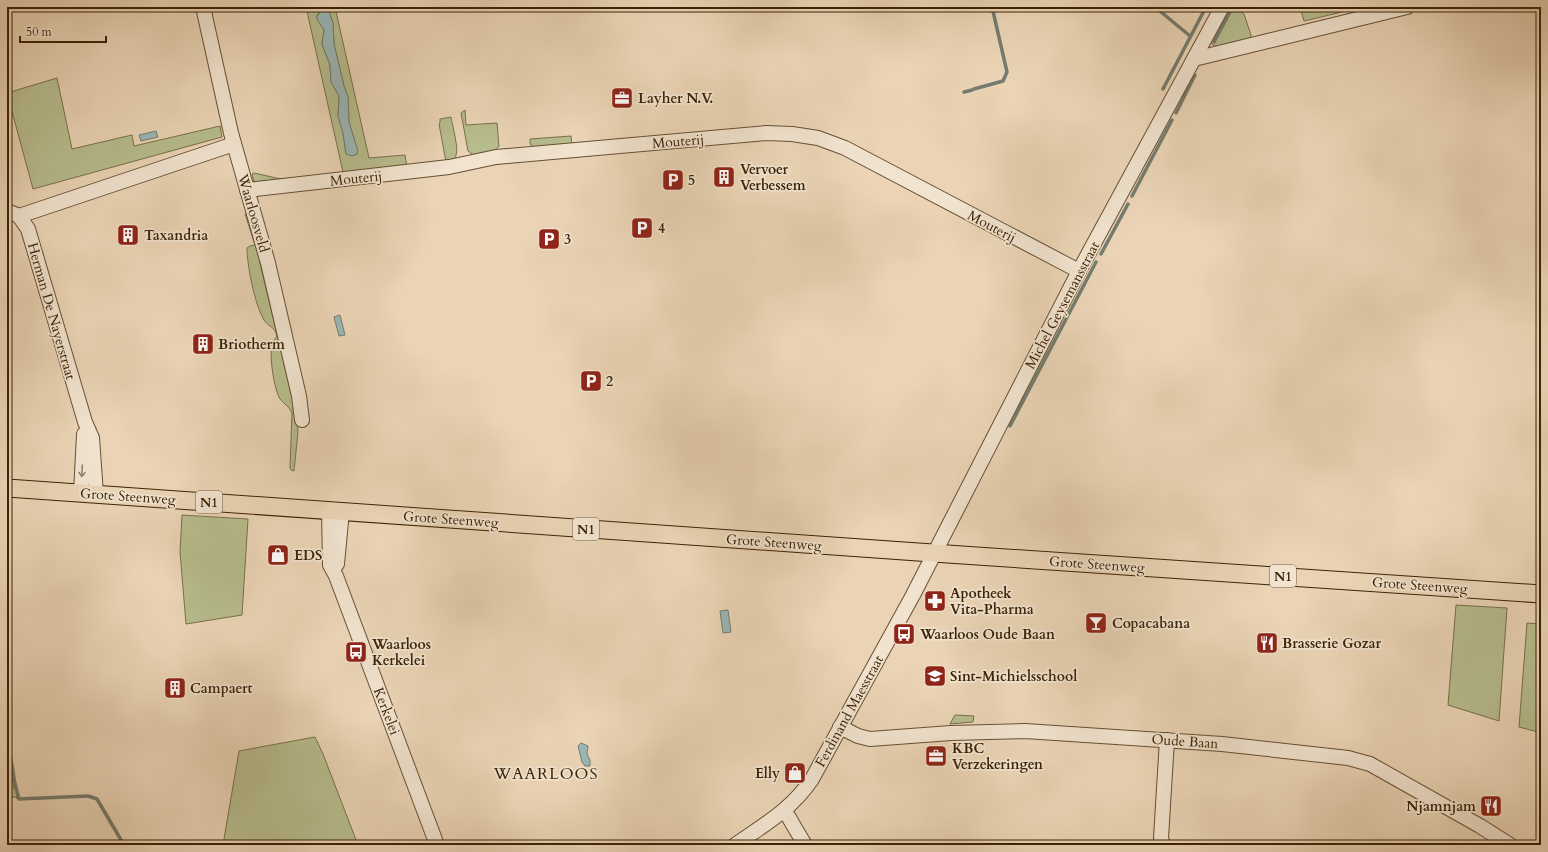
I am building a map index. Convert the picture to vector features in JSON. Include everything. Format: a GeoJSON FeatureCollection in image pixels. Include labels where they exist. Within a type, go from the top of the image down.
{"type":"FeatureCollection","features":[{"type":"Feature","properties":{"kind":"main road","name":"Grote Steenweg"},"geometry":{"type":"LineString","coordinates":[[7,488],[1541,594]]}},
{"type":"Feature","properties":{"kind":"street","name":"Waarloosveld"},"geometry":{"type":"LineString","coordinates":[[203,7],[234,144],[270,271],[299,396],[302,420]]}},
{"type":"Feature","properties":{"kind":"street","name":"Michel Geysemansstraat"},"geometry":{"type":"LineString","coordinates":[[934,553],[1079,271],[1222,7]]}},
{"type":"Feature","properties":{"kind":"street"},"geometry":{"type":"LineString","coordinates":[[1194,59],[1407,7]]}},
{"type":"Feature","properties":{"kind":"street","name":"Mouterij"},"geometry":{"type":"LineString","coordinates":[[247,190],[449,167],[496,157],[766,133],[792,134],[818,138],[845,148],[1079,271]]}},
{"type":"Feature","properties":{"kind":"street"},"geometry":{"type":"LineString","coordinates":[[13,213],[234,144]]}},
{"type":"Feature","properties":{"kind":"street","name":"Herman De Nayerstraat"},"geometry":{"type":"LineString","coordinates":[[13,213],[28,229],[85,422],[92,438],[89,494]]}},
{"type":"Feature","properties":{"kind":"street","name":"Kerkelei"},"geometry":{"type":"LineString","coordinates":[[336,511],[330,565],[336,576],[437,845]]}},
{"type":"Feature","properties":{"kind":"street","name":"Ferdinand Maesstraat"},"geometry":{"type":"LineString","coordinates":[[735,845],[785,811],[805,789],[913,596],[934,553]]}},
{"type":"Feature","properties":{"kind":"street","name":"Oude Baan"},"geometry":{"type":"LineString","coordinates":[[840,727],[858,736],[870,739],[951,733],[1025,731],[1222,744],[1348,758],[1370,764],[1480,826],[1510,845]]}},
{"type":"Feature","properties":{"kind":"street"},"geometry":{"type":"LineString","coordinates":[[1163,845],[1162,838],[1167,740]]}},
{"type":"Feature","properties":{"kind":"street"},"geometry":{"type":"LineString","coordinates":[[785,811],[805,845]]}},
{"type":"Feature","properties":{"kind":"green space"},"geometry":{"type":"Polygon","coordinates":[[[306,7],[335,7],[369,158],[405,155],[407,167],[343,172],[306,7]],[[322,10],[317,15],[317,19],[324,30],[322,44],[330,65],[331,82],[339,96],[338,116],[343,133],[346,154],[355,155],[357,153],[357,149],[349,122],[348,97],[334,44],[333,23],[329,11],[322,10]]]}},
{"type":"Feature","properties":{"kind":"green space"},"geometry":{"type":"Polygon","coordinates":[[[1228,7],[1233,7],[1244,14],[1251,35],[1251,40],[1235,46],[1224,48],[1214,46],[1210,42],[1228,7]]]}},
{"type":"Feature","properties":{"kind":"green space"},"geometry":{"type":"Polygon","coordinates":[[[1300,7],[1363,7],[1304,21],[1300,7]]]}},
{"type":"Feature","properties":{"kind":"green space"},"geometry":{"type":"Polygon","coordinates":[[[57,78],[72,149],[132,135],[134,146],[220,126],[222,137],[33,189],[7,93],[57,78]]]}},
{"type":"Feature","properties":{"kind":"green space"},"geometry":{"type":"Polygon","coordinates":[[[465,110],[466,125],[497,123],[499,146],[495,151],[475,156],[468,151],[461,113],[465,110]]]}},
{"type":"Feature","properties":{"kind":"green space"},"geometry":{"type":"Polygon","coordinates":[[[451,117],[457,152],[454,159],[446,162],[439,124],[440,119],[451,117]]]}},
{"type":"Feature","properties":{"kind":"green space"},"geometry":{"type":"Polygon","coordinates":[[[571,136],[572,145],[534,147],[530,144],[530,139],[571,136]]]}},
{"type":"Feature","properties":{"kind":"green space"},"geometry":{"type":"Polygon","coordinates":[[[254,173],[281,179],[338,173],[254,182],[252,174],[254,173]]]}},
{"type":"Feature","properties":{"kind":"green space"},"geometry":{"type":"Polygon","coordinates":[[[248,213],[297,418],[298,432],[294,471],[290,468],[292,413],[280,399],[273,372],[271,349],[272,343],[277,336],[273,328],[264,320],[258,305],[250,275],[247,248],[255,245],[245,214],[248,213]]]}},
{"type":"Feature","properties":{"kind":"green space"},"geometry":{"type":"Polygon","coordinates":[[[182,515],[248,519],[242,615],[186,624],[180,552],[182,515]]]}},
{"type":"Feature","properties":{"kind":"green space"},"geometry":{"type":"Polygon","coordinates":[[[1456,605],[1507,608],[1499,721],[1448,705],[1456,605]]]}},
{"type":"Feature","properties":{"kind":"green space"},"geometry":{"type":"Polygon","coordinates":[[[1527,623],[1541,624],[1541,717],[1538,732],[1519,727],[1527,623]]]}},
{"type":"Feature","properties":{"kind":"green space"},"geometry":{"type":"Polygon","coordinates":[[[955,715],[974,716],[973,722],[950,724],[955,715]]]}},
{"type":"Feature","properties":{"kind":"green space"},"geometry":{"type":"Polygon","coordinates":[[[315,737],[358,845],[223,845],[239,751],[315,737]]]}},
{"type":"Feature","properties":{"kind":"green space"},"geometry":{"type":"Polygon","coordinates":[[[7,749],[17,799],[16,797],[7,798],[7,749]]]}},
{"type":"Feature","properties":{"kind":"water"},"geometry":{"type":"Polygon","coordinates":[[[322,10],[329,11],[333,23],[334,44],[348,97],[349,122],[358,151],[357,154],[352,156],[346,154],[343,133],[338,116],[339,96],[331,82],[330,65],[322,44],[324,30],[317,19],[317,16],[322,10]]]}},
{"type":"Feature","properties":{"kind":"water"},"geometry":{"type":"Polygon","coordinates":[[[156,131],[158,137],[141,141],[139,135],[156,131]]]}},
{"type":"Feature","properties":{"kind":"water"},"geometry":{"type":"Polygon","coordinates":[[[340,315],[345,335],[339,336],[334,317],[340,315]]]}},
{"type":"Feature","properties":{"kind":"water"},"geometry":{"type":"Polygon","coordinates":[[[728,610],[731,632],[723,633],[720,611],[728,610]]]}},
{"type":"Feature","properties":{"kind":"water"},"geometry":{"type":"Polygon","coordinates":[[[581,743],[588,746],[587,754],[590,760],[590,766],[585,766],[582,762],[578,746],[581,743]]]}},
{"type":"Feature","properties":{"kind":"waterway"},"geometry":{"type":"LineString","coordinates":[[974,89],[1003,81],[1007,72],[992,7]]}},
{"type":"Feature","properties":{"kind":"waterway"},"geometry":{"type":"LineString","coordinates":[[1155,7],[1190,36]]}},
{"type":"Feature","properties":{"kind":"waterway"},"geometry":{"type":"LineString","coordinates":[[1163,89],[1206,7]]}},
{"type":"Feature","properties":{"kind":"waterway"},"geometry":{"type":"LineString","coordinates":[[1214,42],[1232,8]]}},
{"type":"Feature","properties":{"kind":"waterway"},"geometry":{"type":"LineString","coordinates":[[1176,113],[1195,75]]}},
{"type":"Feature","properties":{"kind":"waterway"},"geometry":{"type":"LineString","coordinates":[[964,92],[972,90]]}},
{"type":"Feature","properties":{"kind":"waterway"},"geometry":{"type":"LineString","coordinates":[[1132,196],[1172,120]]}},
{"type":"Feature","properties":{"kind":"waterway"},"geometry":{"type":"LineString","coordinates":[[1101,254],[1128,204]]}},
{"type":"Feature","properties":{"kind":"waterway"},"geometry":{"type":"LineString","coordinates":[[1010,426],[1096,262]]}},
{"type":"Feature","properties":{"kind":"waterway"},"geometry":{"type":"LineString","coordinates":[[7,736],[19,799],[88,796],[97,799],[124,845]]}},
{"type":"Feature","properties":{"kind":"place","name":"Layher N.V."},"geometry":{"type":"Point","coordinates":[622,98]}},
{"type":"Feature","properties":{"kind":"place","name":"Vervoer Verbessem"},"geometry":{"type":"Point","coordinates":[724,177]}},
{"type":"Feature","properties":{"kind":"place","name":"5"},"geometry":{"type":"Point","coordinates":[673,180]}},
{"type":"Feature","properties":{"kind":"place","name":"4"},"geometry":{"type":"Point","coordinates":[642,228]}},
{"type":"Feature","properties":{"kind":"place","name":"Taxandria"},"geometry":{"type":"Point","coordinates":[128,235]}},
{"type":"Feature","properties":{"kind":"place","name":"3"},"geometry":{"type":"Point","coordinates":[549,239]}},
{"type":"Feature","properties":{"kind":"place","name":"Briotherm"},"geometry":{"type":"Point","coordinates":[203,344]}},
{"type":"Feature","properties":{"kind":"place","name":"2"},"geometry":{"type":"Point","coordinates":[591,381]}},
{"type":"Feature","properties":{"kind":"place","name":"EDS"},"geometry":{"type":"Point","coordinates":[278,555]}},
{"type":"Feature","properties":{"kind":"place","name":"Apotheek Vita-Pharma"},"geometry":{"type":"Point","coordinates":[935,601]}},
{"type":"Feature","properties":{"kind":"place","name":"Copacabana"},"geometry":{"type":"Point","coordinates":[1096,623]}},
{"type":"Feature","properties":{"kind":"place","name":"Waarloos Oude Baan"},"geometry":{"type":"Point","coordinates":[904,634]}},
{"type":"Feature","properties":{"kind":"place","name":"Brasserie Gozar"},"geometry":{"type":"Point","coordinates":[1267,643]}},
{"type":"Feature","properties":{"kind":"place","name":"Waarloos Kerkelei"},"geometry":{"type":"Point","coordinates":[356,652]}},
{"type":"Feature","properties":{"kind":"place","name":"Sint-Michielsschool"},"geometry":{"type":"Point","coordinates":[935,676]}},
{"type":"Feature","properties":{"kind":"place","name":"Campaert"},"geometry":{"type":"Point","coordinates":[175,688]}},
{"type":"Feature","properties":{"kind":"place","name":"KBC Verzekeringen"},"geometry":{"type":"Point","coordinates":[936,756]}},
{"type":"Feature","properties":{"kind":"place","name":"Elly"},"geometry":{"type":"Point","coordinates":[795,773]}},
{"type":"Feature","properties":{"kind":"place","name":"Njamnjam"},"geometry":{"type":"Point","coordinates":[1491,806]}},
{"type":"Feature","properties":{"kind":"district","name":"WAARLOOS"},"geometry":{"type":"Point","coordinates":[546,773]}}]}
